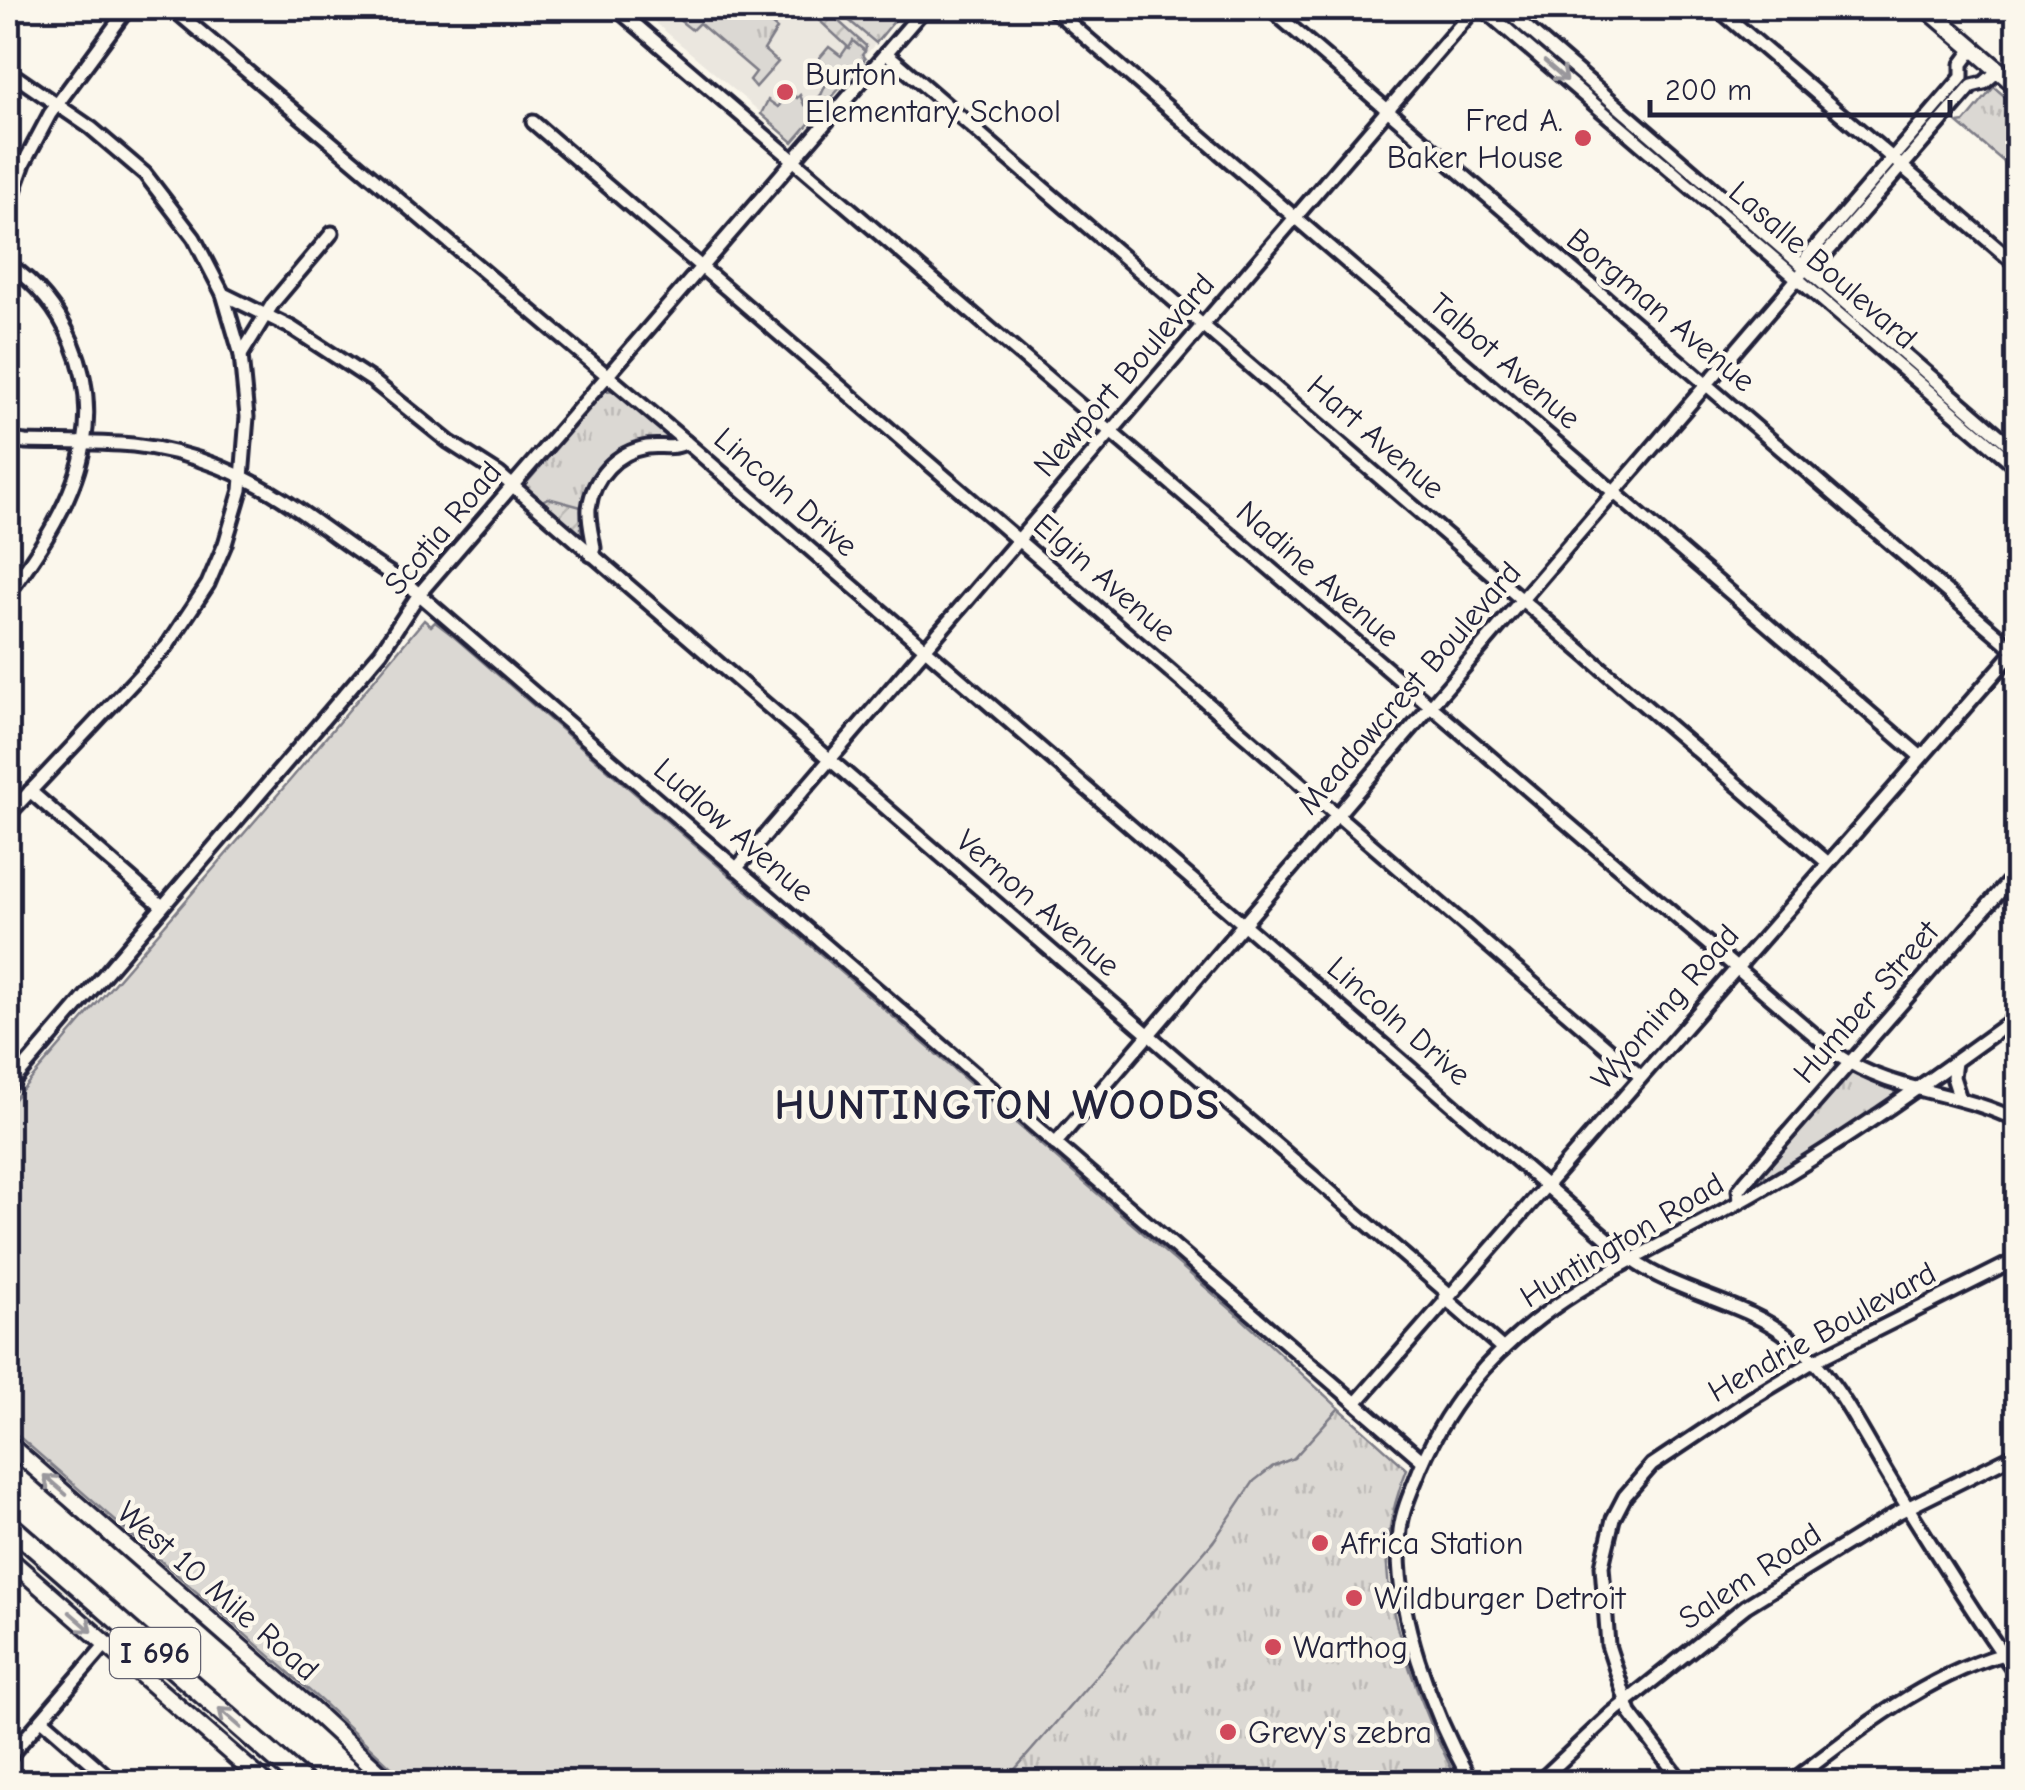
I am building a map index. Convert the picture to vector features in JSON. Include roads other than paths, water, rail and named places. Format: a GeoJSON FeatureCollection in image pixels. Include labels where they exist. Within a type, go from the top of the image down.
{"type":"FeatureCollection","features":[{"type":"Feature","properties":{"kind":"highway","name":"I 696"},"geometry":{"type":"LineString","coordinates":[[8,1524],[303,1782]]}},
{"type":"Feature","properties":{"kind":"main road"},"geometry":{"type":"LineString","coordinates":[[1926,8],[2018,87]]}},
{"type":"Feature","properties":{"kind":"main road","name":"West 10 Mile Road"},"geometry":{"type":"LineString","coordinates":[[8,1444],[390,1782]]}},
{"type":"Feature","properties":{"kind":"main road"},"geometry":{"type":"LineString","coordinates":[[8,1558],[264,1782]]}},
{"type":"Feature","properties":{"kind":"street"},"geometry":{"type":"LineString","coordinates":[[8,208],[24,163],[56,103],[128,8]]}},
{"type":"Feature","properties":{"kind":"street","name":"Lincoln Drive"},"geometry":{"type":"LineString","coordinates":[[172,8],[686,442],[1632,1260],[1660,1278],[1774,1327],[1814,1361],[2018,1676]]}},
{"type":"Feature","properties":{"kind":"street","name":"Nadine Avenue"},"geometry":{"type":"LineString","coordinates":[[616,8],[1734,970],[1849,1063],[1885,1081],[1960,1099],[2018,1122]]}},
{"type":"Feature","properties":{"kind":"street","name":"Scotia Road"},"geometry":{"type":"LineString","coordinates":[[8,1086],[381,652],[419,594],[925,8]]}},
{"type":"Feature","properties":{"kind":"street","name":"Talbot Avenue"},"geometry":{"type":"LineString","coordinates":[[1052,8],[1922,757]]}},
{"type":"Feature","properties":{"kind":"street","name":"Borgman Avenue"},"geometry":{"type":"LineString","coordinates":[[1269,8],[2017,650]]}},
{"type":"Feature","properties":{"kind":"street","name":"Newport Boulevard"},"geometry":{"type":"LineString","coordinates":[[736,868],[1387,109],[1479,8]]}},
{"type":"Feature","properties":{"kind":"street","name":"Lasalle Boulevard"},"geometry":{"type":"LineString","coordinates":[[1479,8],[1656,148]]}},
{"type":"Feature","properties":{"kind":"street","name":"Lasalle Boulevard"},"geometry":{"type":"LineString","coordinates":[[1504,8],[1801,274],[1964,413],[2018,452]]}},
{"type":"Feature","properties":{"kind":"street"},"geometry":{"type":"LineString","coordinates":[[1717,8],[2018,266]]}},
{"type":"Feature","properties":{"kind":"street","name":"Meadowcrest Boulevard"},"geometry":{"type":"LineString","coordinates":[[1967,81],[1962,64],[1973,48]]}},
{"type":"Feature","properties":{"kind":"street","name":"Hart Avenue"},"geometry":{"type":"LineString","coordinates":[[886,52],[1828,863]]}},
{"type":"Feature","properties":{"kind":"street","name":"Meadowcrest Boulevard"},"geometry":{"type":"LineString","coordinates":[[1967,81],[1984,83],[1998,70]]}},
{"type":"Feature","properties":{"kind":"street"},"geometry":{"type":"LineString","coordinates":[[8,71],[108,142],[154,184],[194,238],[223,294],[241,355],[247,418],[243,478],[226,544],[184,625],[8,815]]}},
{"type":"Feature","properties":{"kind":"street","name":"Meadowcrest Boulevard"},"geometry":{"type":"LineString","coordinates":[[1055,1144],[1801,274],[1816,264],[1896,162],[1967,81]]}},
{"type":"Feature","properties":{"kind":"street","name":"Elgin Avenue"},"geometry":{"type":"LineString","coordinates":[[533,122],[1640,1076]]}},
{"type":"Feature","properties":{"kind":"street"},"geometry":{"type":"LineString","coordinates":[[241,355],[273,302],[332,233]]}},
{"type":"Feature","properties":{"kind":"street"},"geometry":{"type":"LineString","coordinates":[[8,264],[41,292],[73,344],[86,400],[84,444],[63,506],[8,594]]}},
{"type":"Feature","properties":{"kind":"street","name":"Vernon Avenue"},"geometry":{"type":"LineString","coordinates":[[223,294],[268,315],[373,380],[449,442],[513,486],[1148,1034],[1503,1349]]}},
{"type":"Feature","properties":{"kind":"street","name":"Lasalle Boulevard"},"geometry":{"type":"LineString","coordinates":[[1964,413],[2018,468]]}},
{"type":"Feature","properties":{"kind":"street","name":"Ludlow Avenue"},"geometry":{"type":"LineString","coordinates":[[8,438],[154,448],[198,459],[243,478],[297,509],[362,558],[419,594],[1423,1460]]}},
{"type":"Feature","properties":{"kind":"street","name":"Lincoln Drive"},"geometry":{"type":"LineString","coordinates":[[591,554],[594,548],[590,504],[606,469],[638,449],[675,447],[686,442]]}},
{"type":"Feature","properties":{"kind":"street","name":"Wyoming Road"},"geometry":{"type":"LineString","coordinates":[[1356,1403],[2017,650]]}},
{"type":"Feature","properties":{"kind":"street"},"geometry":{"type":"LineString","coordinates":[[30,791],[162,906]]}},
{"type":"Feature","properties":{"kind":"street","name":"Humber Street"},"geometry":{"type":"LineString","coordinates":[[1740,1201],[1739,1190],[1755,1170],[2018,871]]}},
{"type":"Feature","properties":{"kind":"street","name":"Huntington Road"},"geometry":{"type":"LineString","coordinates":[[1471,1782],[1454,1751],[1418,1655],[1400,1572],[1402,1520],[1423,1460],[1468,1383],[1551,1310],[1852,1135],[2018,1016]]}},
{"type":"Feature","properties":{"kind":"street"},"geometry":{"type":"LineString","coordinates":[[1955,1062],[1952,1076],[1960,1099]]}},
{"type":"Feature","properties":{"kind":"street"},"geometry":{"type":"LineString","coordinates":[[1755,1170],[1766,1187]]}},
{"type":"Feature","properties":{"kind":"street"},"geometry":{"type":"LineString","coordinates":[[1660,1278],[1657,1266],[1661,1246]]}},
{"type":"Feature","properties":{"kind":"street","name":"Hendrie Boulevard"},"geometry":{"type":"LineString","coordinates":[[1682,1782],[1643,1735],[1624,1702],[1608,1645],[1602,1590],[1606,1542],[1612,1519],[1625,1496],[1652,1465],[1698,1432],[1814,1361],[2018,1260]]}},
{"type":"Feature","properties":{"kind":"street","name":"Salem Road"},"geometry":{"type":"LineString","coordinates":[[1540,1782],[1624,1702],[1746,1606],[1908,1508],[2018,1453]]}},
{"type":"Feature","properties":{"kind":"street"},"geometry":{"type":"LineString","coordinates":[[8,1758],[106,1644]]}},
{"type":"Feature","properties":{"kind":"street"},"geometry":{"type":"LineString","coordinates":[[1791,1782],[1925,1685],[2018,1650]]}},
{"type":"Feature","properties":{"kind":"street"},"geometry":{"type":"LineString","coordinates":[[42,1720],[114,1782]]}},
{"type":"Feature","properties":{"kind":"place","name":"Burton Elementary School"},"geometry":{"type":"Point","coordinates":[785,92]}},
{"type":"Feature","properties":{"kind":"place","name":"Fred A. Baker House"},"geometry":{"type":"Point","coordinates":[1583,138]}},
{"type":"Feature","properties":{"kind":"place","name":"Africa Station"},"geometry":{"type":"Point","coordinates":[1320,1543]}},
{"type":"Feature","properties":{"kind":"place","name":"Wildburger Detroit"},"geometry":{"type":"Point","coordinates":[1354,1598]}},
{"type":"Feature","properties":{"kind":"place","name":"Warthog"},"geometry":{"type":"Point","coordinates":[1273,1647]}},
{"type":"Feature","properties":{"kind":"place","name":"Grevy's zebra"},"geometry":{"type":"Point","coordinates":[1228,1732]}},
{"type":"Feature","properties":{"kind":"district","name":"HUNTINGTON WOODS"},"geometry":{"type":"Point","coordinates":[998,1105]}}]}
